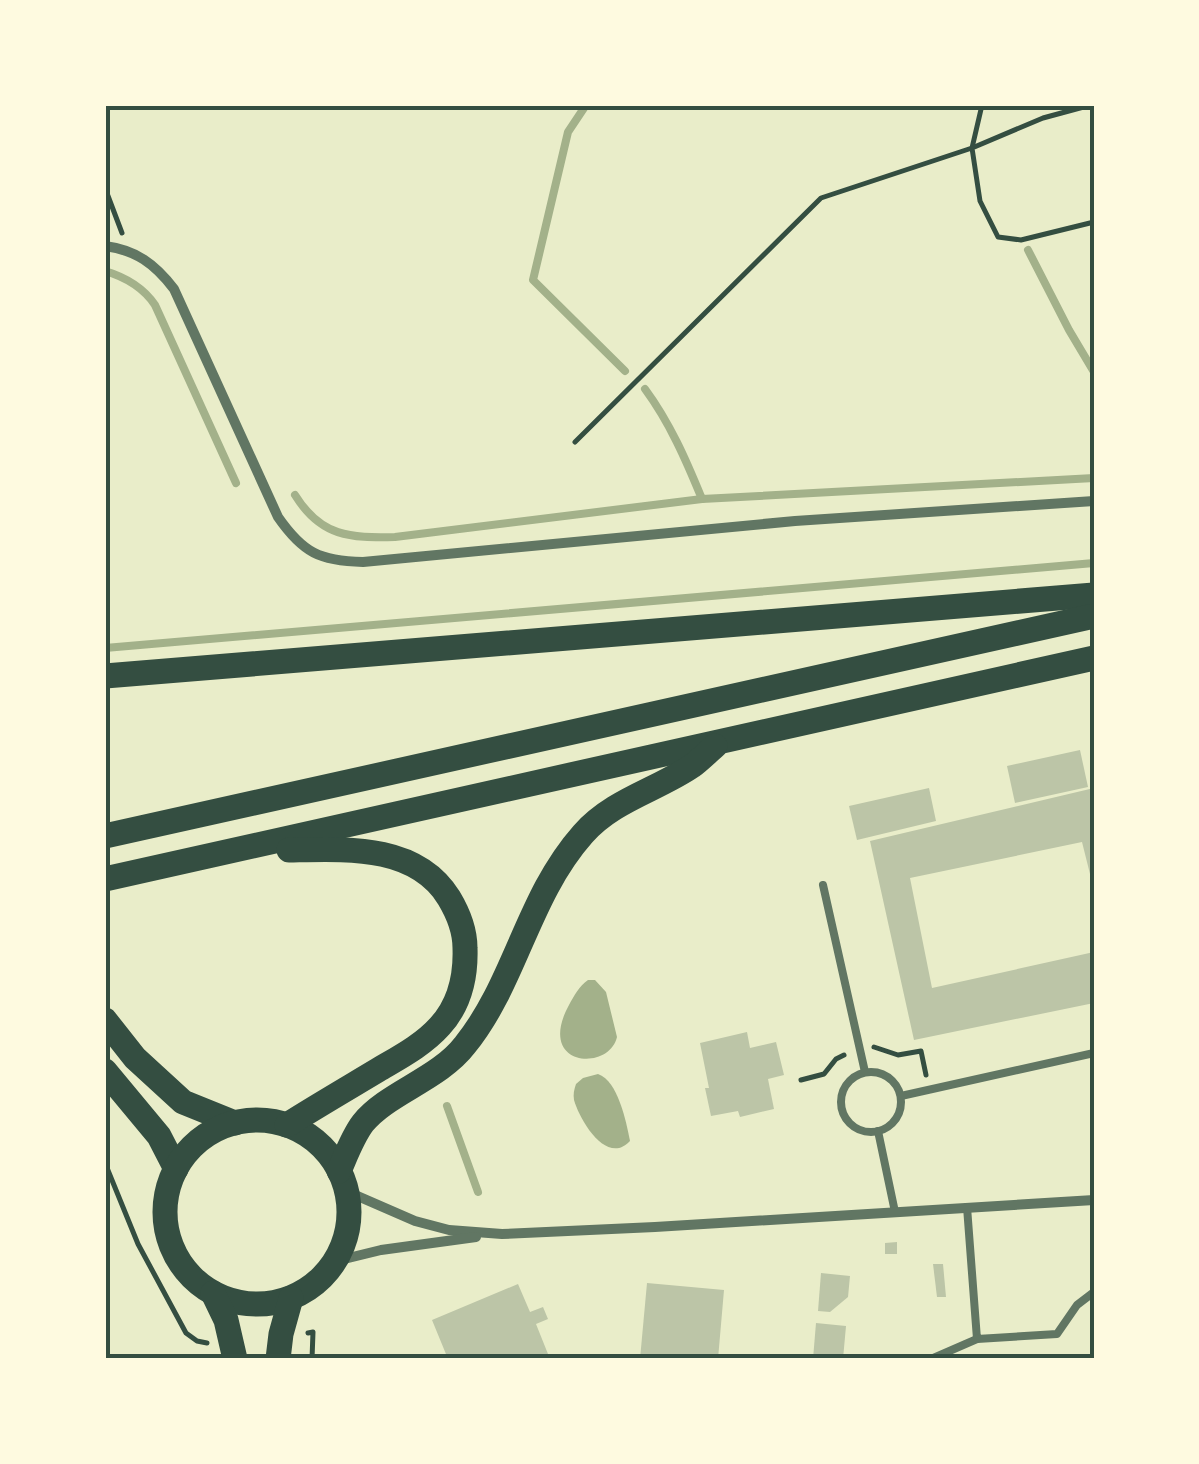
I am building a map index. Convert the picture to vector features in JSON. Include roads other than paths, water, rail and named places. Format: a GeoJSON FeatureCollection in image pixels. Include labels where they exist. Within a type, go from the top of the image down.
{"type":"FeatureCollection","features":[{"type":"Feature","properties":{"kind":"main road"},"geometry":{"type":"LineString","coordinates":[[105,676],[1094,595]]}},
{"type":"Feature","properties":{"kind":"main road"},"geometry":{"type":"LineString","coordinates":[[105,836],[1094,616]]}},
{"type":"Feature","properties":{"kind":"main road"},"geometry":{"type":"LineString","coordinates":[[105,879],[1094,658]]}},
{"type":"Feature","properties":{"kind":"main road"},"geometry":{"type":"LineString","coordinates":[[343,1180],[363,1124],[464,1048],[488,1012],[548,883],[582,834],[627,800],[692,766],[719,742]]}},
{"type":"Feature","properties":{"kind":"main road"},"geometry":{"type":"LineString","coordinates":[[234,850],[326,849],[396,857],[442,886],[456,910],[465,940],[466,968],[460,996],[442,1024],[422,1044],[287,1125]]}},
{"type":"Feature","properties":{"kind":"main road"},"geometry":{"type":"LineString","coordinates":[[105,1020],[135,1058],[183,1102],[235,1123]]}},
{"type":"Feature","properties":{"kind":"main road"},"geometry":{"type":"LineString","coordinates":[[105,1072],[159,1136],[176,1169]]}},
{"type":"Feature","properties":{"kind":"main road"},"geometry":{"type":"LineString","coordinates":[[261,1120],[287,1125],[308,1136],[326,1151],[343,1180],[349,1212],[347,1233],[336,1261],[316,1283],[291,1298],[265,1304],[238,1303],[213,1293],[190,1276],[168,1239],[166,1196],[176,1169],[191,1148],[212,1132],[235,1123],[261,1120]]}},
{"type":"Feature","properties":{"kind":"main road"},"geometry":{"type":"LineString","coordinates":[[213,1293],[226,1320],[233,1349]]}},
{"type":"Feature","properties":{"kind":"main road"},"geometry":{"type":"LineString","coordinates":[[280,1346],[291,1298]]}},
{"type":"Feature","properties":{"kind":"street"},"geometry":{"type":"LineString","coordinates":[[105,246],[129,250],[159,270],[174,288],[278,517],[302,546],[336,561],[795,521],[1094,501]]}},
{"type":"Feature","properties":{"kind":"street"},"geometry":{"type":"LineString","coordinates":[[343,1180],[414,1221],[449,1230],[502,1234]]}},
{"type":"Feature","properties":{"kind":"street"},"geometry":{"type":"LineString","coordinates":[[336,1261],[381,1250],[502,1234],[1094,1200]]}},
{"type":"Feature","properties":{"kind":"lane"},"geometry":{"type":"LineString","coordinates":[[823,885],[864,1072]]}},
{"type":"Feature","properties":{"kind":"lane"},"geometry":{"type":"LineString","coordinates":[[901,1096],[1094,1053]]}},
{"type":"Feature","properties":{"kind":"lane"},"geometry":{"type":"LineString","coordinates":[[864,1072],[886,1075],[901,1096],[897,1118],[878,1131],[857,1128],[842,1109],[846,1086],[864,1072]]}},
{"type":"Feature","properties":{"kind":"lane"},"geometry":{"type":"LineString","coordinates":[[878,1131],[895,1212]]}},
{"type":"Feature","properties":{"kind":"lane"},"geometry":{"type":"LineString","coordinates":[[967,1207],[977,1339]]}},
{"type":"Feature","properties":{"kind":"lane"},"geometry":{"type":"LineString","coordinates":[[931,1359],[977,1339],[1057,1334],[1077,1305],[1094,1292]]}},
{"type":"Feature","properties":{"kind":"waterway"},"geometry":{"type":"LineString","coordinates":[[586,105],[568,132],[533,280],[625,371]]}},
{"type":"Feature","properties":{"kind":"waterway"},"geometry":{"type":"LineString","coordinates":[[1028,250],[1094,372]]}},
{"type":"Feature","properties":{"kind":"waterway"},"geometry":{"type":"LineString","coordinates":[[105,271],[133,284],[155,305],[236,483]]}},
{"type":"Feature","properties":{"kind":"waterway"},"geometry":{"type":"LineString","coordinates":[[645,389],[670,428],[702,499],[1094,478]]}},
{"type":"Feature","properties":{"kind":"waterway"},"geometry":{"type":"LineString","coordinates":[[295,495],[326,527],[350,535],[379,537],[702,499]]}},
{"type":"Feature","properties":{"kind":"waterway"},"geometry":{"type":"LineString","coordinates":[[105,648],[1094,563]]}},
{"type":"Feature","properties":{"kind":"waterway"},"geometry":{"type":"LineString","coordinates":[[447,1106],[478,1192]]}}]}
